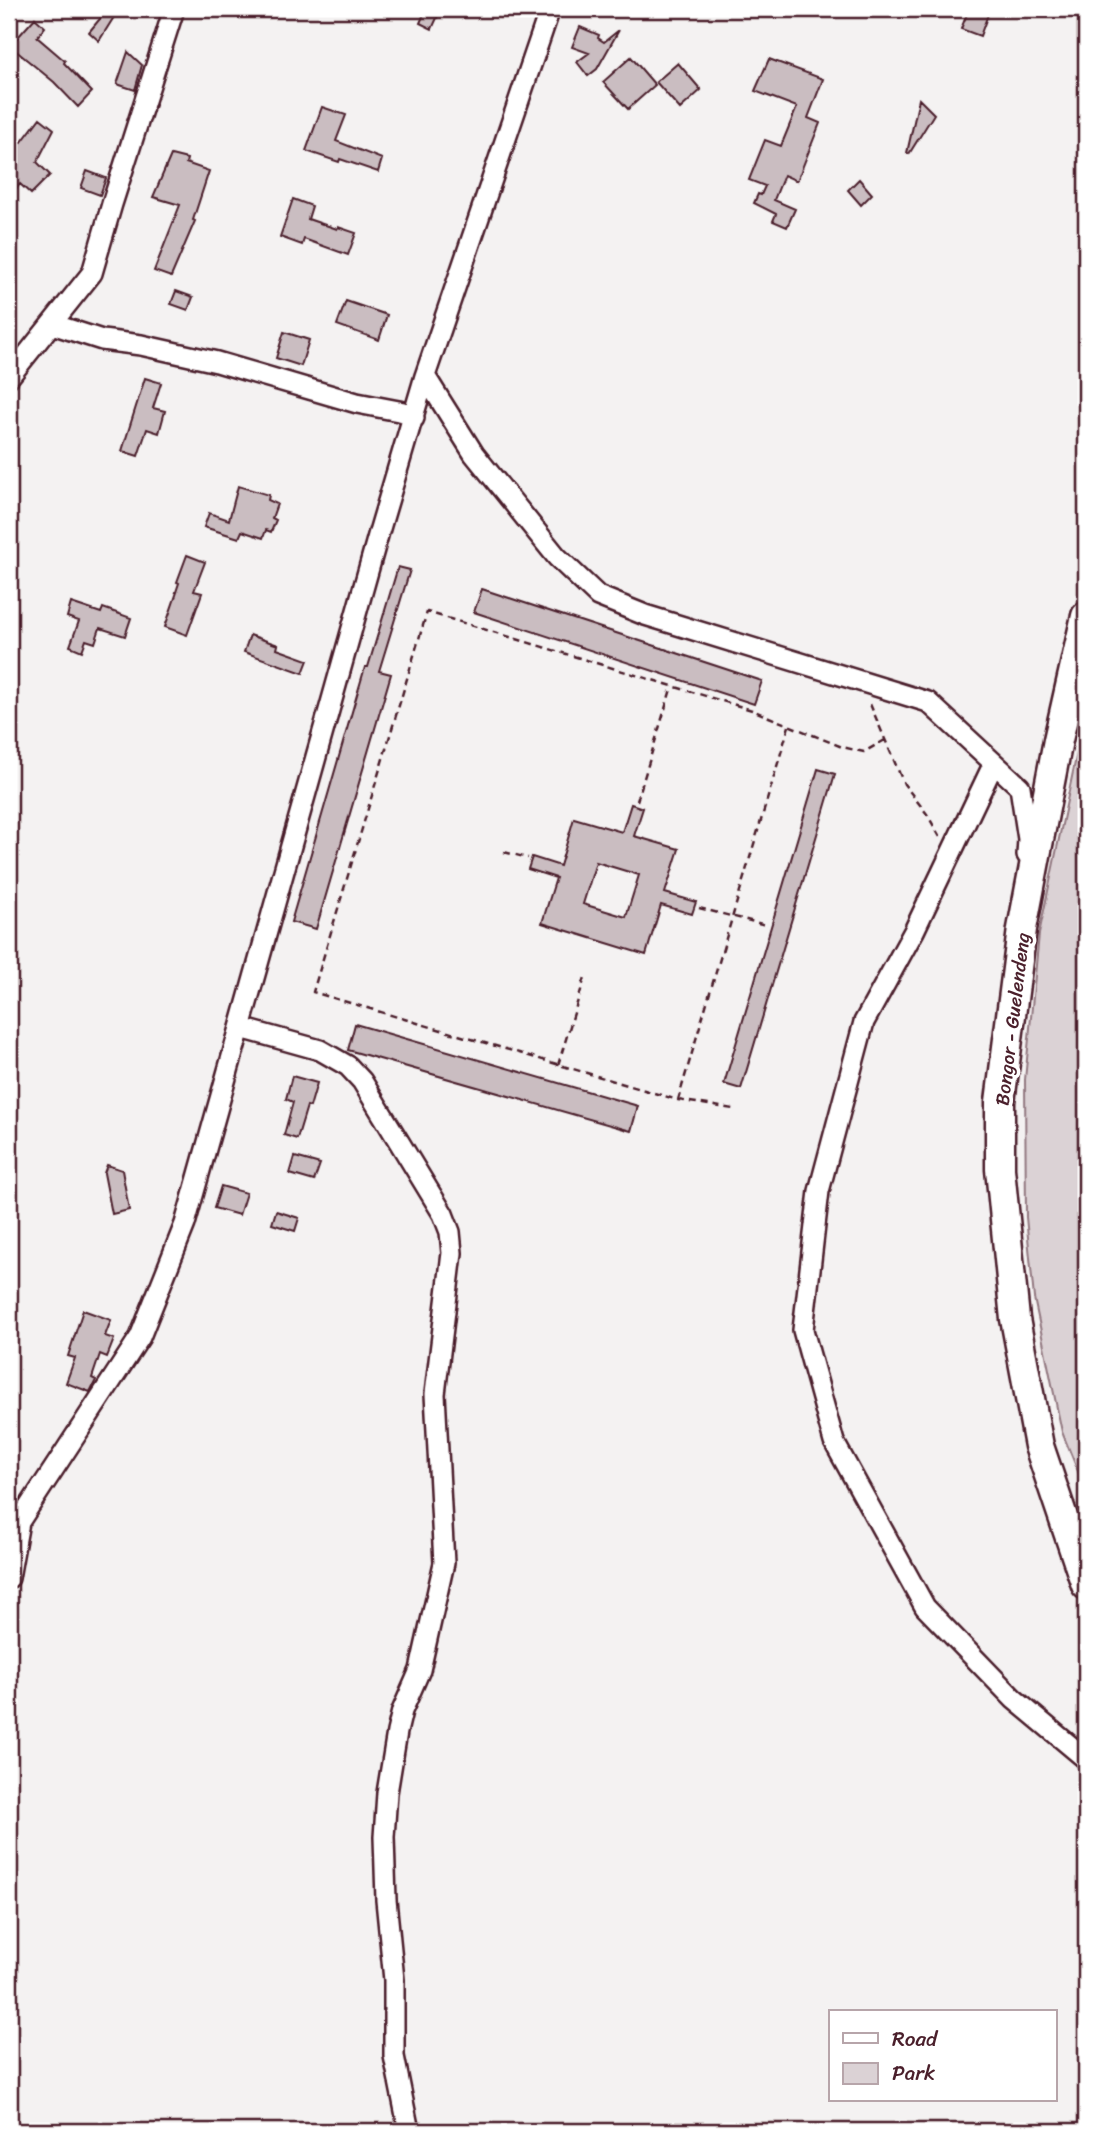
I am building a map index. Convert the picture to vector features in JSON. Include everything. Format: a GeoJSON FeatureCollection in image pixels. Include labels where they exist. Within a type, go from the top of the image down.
{"type":"FeatureCollection","features":[{"type":"Feature","properties":{"kind":"highway","name":"Bongor - Guelendeng"},"geometry":{"type":"LineString","coordinates":[[1086,616],[1058,740],[1022,929],[1000,1102],[1000,1169],[1011,1293],[1039,1446],[1086,1585]]}},
{"type":"Feature","properties":{"kind":"street"},"geometry":{"type":"LineString","coordinates":[[9,377],[92,273],[174,9]]}},
{"type":"Feature","properties":{"kind":"street"},"geometry":{"type":"LineString","coordinates":[[9,1578],[19,1522],[140,1337],[185,1224],[425,376],[550,9]]}},
{"type":"Feature","properties":{"kind":"street"},"geometry":{"type":"LineString","coordinates":[[52,324],[102,340],[141,345],[217,362],[357,403],[404,412],[414,418]]}},
{"type":"Feature","properties":{"kind":"street"},"geometry":{"type":"LineString","coordinates":[[425,376],[474,454],[557,557],[598,596],[645,615],[928,702],[1020,788],[1028,838],[1022,929]]}},
{"type":"Feature","properties":{"kind":"street"},"geometry":{"type":"LineString","coordinates":[[994,764],[914,931],[864,1022],[819,1191],[803,1330],[834,1442],[925,1607],[1014,1699],[1086,1759]]}},
{"type":"Feature","properties":{"kind":"street"},"geometry":{"type":"LineString","coordinates":[[241,1028],[320,1050],[348,1066],[362,1081],[437,1202],[450,1232],[452,1253],[435,1394],[444,1563],[420,1670],[402,1712],[397,1732],[387,1793],[384,1837],[386,1900],[394,1980],[394,2056],[409,2131]]}},
{"type":"Feature","properties":{"kind":"path"},"geometry":{"type":"LineString","coordinates":[[733,1109],[678,1100],[313,992],[428,612],[752,710],[842,747],[864,752],[885,740]]}},
{"type":"Feature","properties":{"kind":"path"},"geometry":{"type":"LineString","coordinates":[[860,682],[904,784],[927,814],[950,855]]}},
{"type":"Feature","properties":{"kind":"path"},"geometry":{"type":"LineString","coordinates":[[637,802],[672,686]]}},
{"type":"Feature","properties":{"kind":"path"},"geometry":{"type":"LineString","coordinates":[[678,1100],[789,726]]}},
{"type":"Feature","properties":{"kind":"path"},"geometry":{"type":"LineString","coordinates":[[504,852],[528,858]]}},
{"type":"Feature","properties":{"kind":"path"},"geometry":{"type":"LineString","coordinates":[[699,908],[766,925]]}},
{"type":"Feature","properties":{"kind":"path"},"geometry":{"type":"LineString","coordinates":[[558,1065],[586,974]]}},
{"type":"Feature","properties":{"kind":"green space"},"geometry":{"type":"Polygon","coordinates":[[[1086,710],[1086,1491],[1062,1432],[1034,1298],[1026,1217],[1025,1080],[1039,934],[1086,710]]]}},
{"type":"Feature","properties":{"kind":"building"},"geometry":{"type":"Polygon","coordinates":[[[108,9],[119,9],[99,41],[89,32],[108,9]]]}},
{"type":"Feature","properties":{"kind":"building"},"geometry":{"type":"Polygon","coordinates":[[[426,9],[441,9],[432,29],[420,23],[426,9]]]}},
{"type":"Feature","properties":{"kind":"building"},"geometry":{"type":"Polygon","coordinates":[[[969,9],[990,9],[980,36],[961,29],[969,9]]]}},
{"type":"Feature","properties":{"kind":"building"},"geometry":{"type":"Polygon","coordinates":[[[35,18],[45,27],[37,37],[65,61],[92,92],[78,107],[54,82],[10,46],[35,18]]]}},
{"type":"Feature","properties":{"kind":"building"},"geometry":{"type":"Polygon","coordinates":[[[580,27],[599,35],[598,38],[604,42],[619,30],[597,69],[588,76],[577,62],[589,53],[572,47],[580,27]]]}},
{"type":"Feature","properties":{"kind":"building"},"geometry":{"type":"Polygon","coordinates":[[[128,52],[142,65],[135,90],[117,84],[128,52]]]}},
{"type":"Feature","properties":{"kind":"building"},"geometry":{"type":"Polygon","coordinates":[[[631,57],[655,85],[628,109],[603,82],[631,57]]]}},
{"type":"Feature","properties":{"kind":"building"},"geometry":{"type":"Polygon","coordinates":[[[769,59],[823,79],[808,118],[820,123],[797,181],[784,175],[774,200],[795,209],[787,227],[773,221],[776,214],[754,203],[765,186],[749,180],[765,140],[781,146],[797,107],[755,91],[769,59]]]}},
{"type":"Feature","properties":{"kind":"building"},"geometry":{"type":"Polygon","coordinates":[[[678,63],[701,90],[680,109],[656,82],[678,63]]]}},
{"type":"Feature","properties":{"kind":"building"},"geometry":{"type":"Polygon","coordinates":[[[919,99],[934,114],[909,154],[907,153],[919,99]]]}},
{"type":"Feature","properties":{"kind":"building"},"geometry":{"type":"Polygon","coordinates":[[[322,107],[346,115],[336,141],[382,159],[378,172],[306,151],[322,107]]]}},
{"type":"Feature","properties":{"kind":"building"},"geometry":{"type":"Polygon","coordinates":[[[40,118],[54,129],[37,162],[50,175],[31,194],[20,184],[9,197],[9,157],[17,141],[21,143],[40,118]]]}},
{"type":"Feature","properties":{"kind":"building"},"geometry":{"type":"Polygon","coordinates":[[[171,155],[187,159],[186,163],[209,171],[193,220],[195,221],[171,277],[154,271],[180,205],[153,197],[171,155]]]}},
{"type":"Feature","properties":{"kind":"building"},"geometry":{"type":"Polygon","coordinates":[[[87,171],[106,178],[100,195],[81,188],[87,171]]]}},
{"type":"Feature","properties":{"kind":"building"},"geometry":{"type":"Polygon","coordinates":[[[859,179],[872,194],[861,205],[848,190],[859,179]]]}},
{"type":"Feature","properties":{"kind":"building"},"geometry":{"type":"Polygon","coordinates":[[[293,199],[312,206],[308,219],[356,233],[348,255],[304,239],[302,245],[280,237],[293,199]]]}},
{"type":"Feature","properties":{"kind":"building"},"geometry":{"type":"Polygon","coordinates":[[[176,291],[193,297],[188,310],[171,304],[176,291]]]}},
{"type":"Feature","properties":{"kind":"building"},"geometry":{"type":"Polygon","coordinates":[[[346,301],[387,315],[379,340],[337,325],[346,301]]]}},
{"type":"Feature","properties":{"kind":"building"},"geometry":{"type":"Polygon","coordinates":[[[284,332],[309,340],[301,366],[276,358],[284,332]]]}},
{"type":"Feature","properties":{"kind":"building"},"geometry":{"type":"Polygon","coordinates":[[[145,378],[161,383],[153,408],[165,411],[159,433],[147,429],[138,456],[122,451],[145,378]]]}},
{"type":"Feature","properties":{"kind":"building"},"geometry":{"type":"Polygon","coordinates":[[[238,486],[269,495],[268,500],[277,504],[272,518],[276,520],[271,532],[266,530],[263,538],[242,531],[239,538],[204,527],[209,513],[229,520],[238,486]]]}},
{"type":"Feature","properties":{"kind":"building"},"geometry":{"type":"Polygon","coordinates":[[[187,555],[205,562],[194,591],[202,593],[187,635],[165,627],[187,555]]]}},
{"type":"Feature","properties":{"kind":"building"},"geometry":{"type":"Polygon","coordinates":[[[398,567],[410,570],[379,671],[391,674],[316,929],[291,922],[365,667],[368,667],[398,567]]]}},
{"type":"Feature","properties":{"kind":"building"},"geometry":{"type":"Polygon","coordinates":[[[482,589],[762,681],[754,704],[474,612],[482,589]]]}},
{"type":"Feature","properties":{"kind":"building"},"geometry":{"type":"Polygon","coordinates":[[[71,603],[101,613],[103,608],[131,618],[125,636],[100,628],[95,643],[86,640],[82,651],[70,646],[79,621],[67,617],[71,603]]]}},
{"type":"Feature","properties":{"kind":"building"},"geometry":{"type":"Polygon","coordinates":[[[250,635],[278,645],[277,649],[308,660],[303,673],[244,652],[250,635]]]}},
{"type":"Feature","properties":{"kind":"building"},"geometry":{"type":"Polygon","coordinates":[[[818,769],[835,774],[741,1089],[724,1084],[818,769]]]}},
{"type":"Feature","properties":{"kind":"building"},"geometry":{"type":"Polygon","coordinates":[[[631,804],[643,808],[634,836],[679,849],[665,893],[696,902],[692,914],[661,905],[646,955],[542,923],[556,878],[528,869],[532,857],[560,866],[574,818],[622,832],[631,804]],[[596,862],[583,904],[626,917],[639,875],[596,862]]]}},
{"type":"Feature","properties":{"kind":"building"},"geometry":{"type":"Polygon","coordinates":[[[355,1024],[638,1106],[631,1131],[348,1050],[355,1024]]]}},
{"type":"Feature","properties":{"kind":"building"},"geometry":{"type":"Polygon","coordinates":[[[292,1076],[317,1083],[297,1139],[284,1135],[293,1102],[286,1099],[292,1076]]]}},
{"type":"Feature","properties":{"kind":"building"},"geometry":{"type":"Polygon","coordinates":[[[295,1157],[320,1164],[314,1181],[290,1174],[295,1157]]]}},
{"type":"Feature","properties":{"kind":"building"},"geometry":{"type":"Polygon","coordinates":[[[107,1165],[122,1170],[129,1210],[112,1214],[104,1173],[107,1165]]]}},
{"type":"Feature","properties":{"kind":"building"},"geometry":{"type":"Polygon","coordinates":[[[221,1186],[246,1193],[239,1215],[214,1208],[221,1186]]]}},
{"type":"Feature","properties":{"kind":"building"},"geometry":{"type":"Polygon","coordinates":[[[276,1211],[299,1218],[295,1231],[272,1224],[276,1211]]]}},
{"type":"Feature","properties":{"kind":"building"},"geometry":{"type":"Polygon","coordinates":[[[83,1310],[111,1320],[105,1336],[114,1339],[107,1357],[100,1354],[92,1378],[96,1380],[90,1392],[66,1383],[75,1358],[68,1356],[83,1310]]]}}]}
